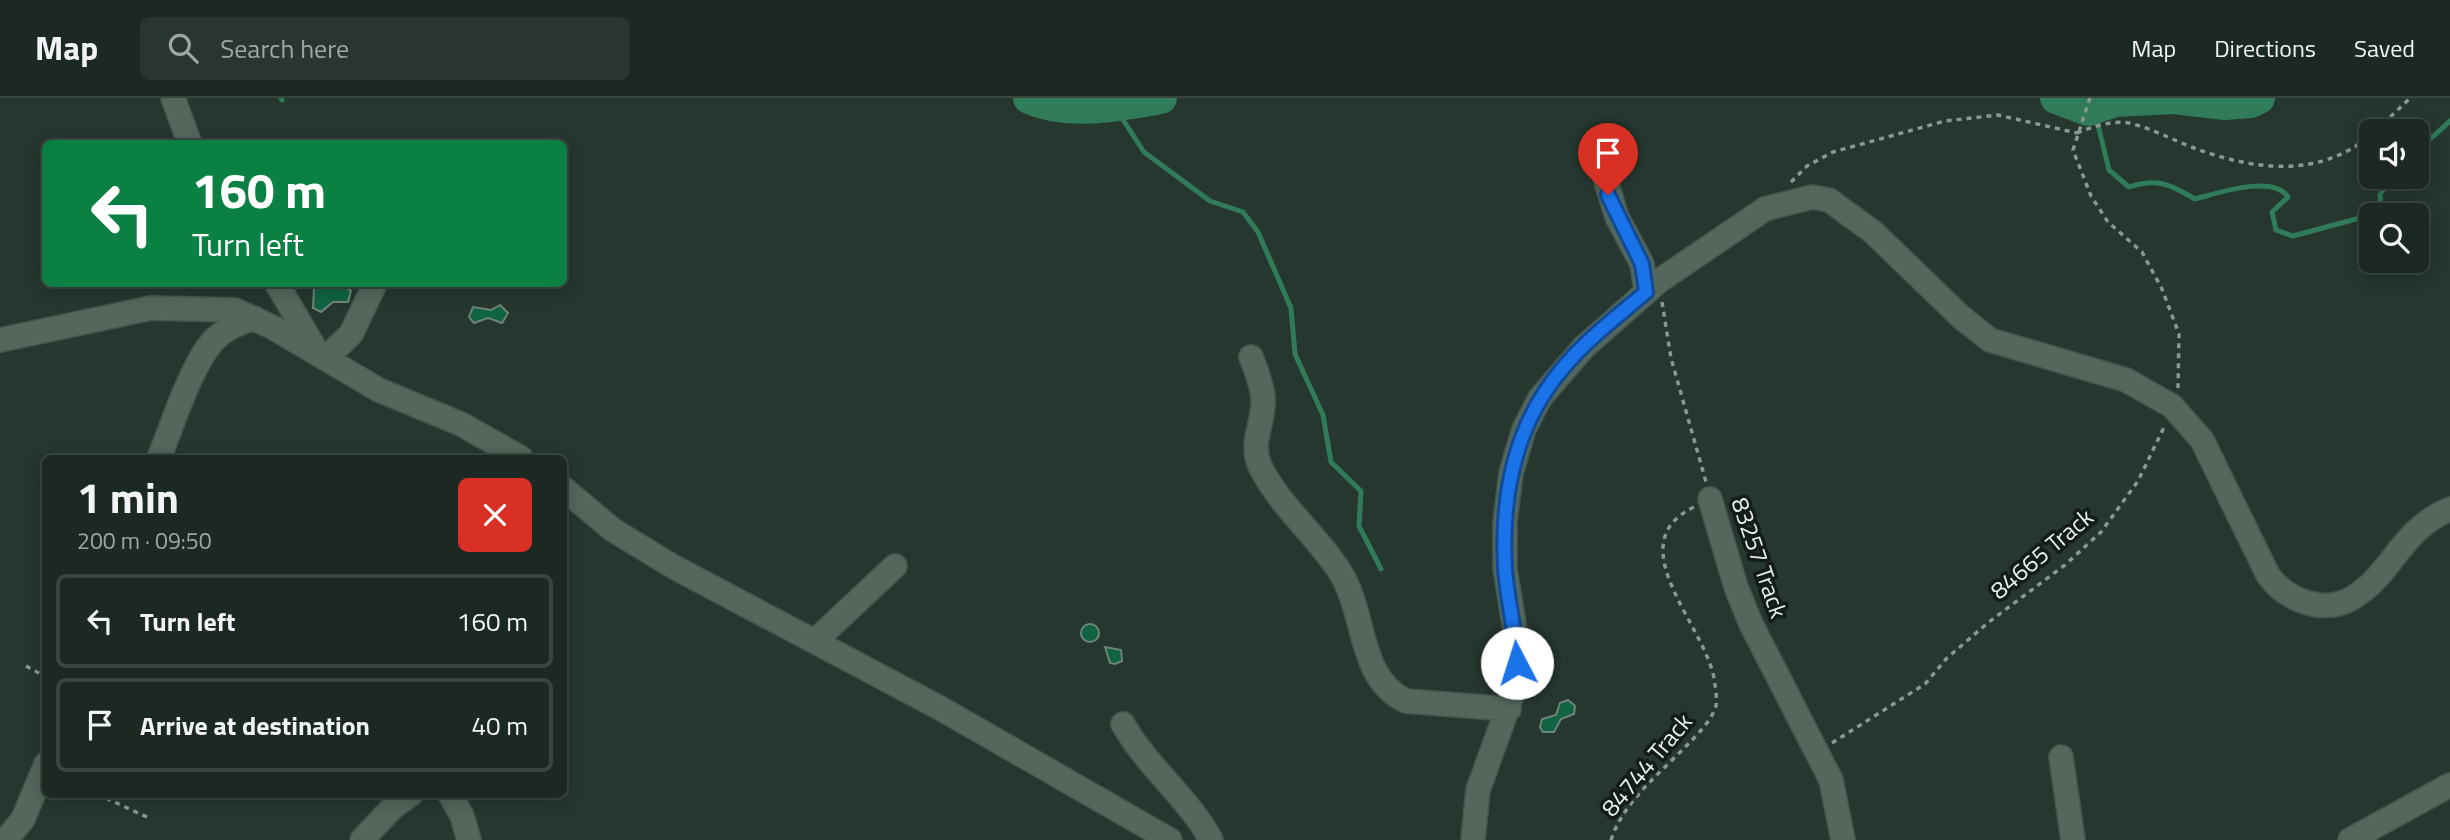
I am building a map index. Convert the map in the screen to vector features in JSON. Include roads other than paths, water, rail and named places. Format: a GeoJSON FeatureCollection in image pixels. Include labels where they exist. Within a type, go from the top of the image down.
{"type":"FeatureCollection","features":[{"type":"Feature","properties":{"kind":"street"},"geometry":{"type":"LineString","coordinates":[[173,98],[189,140]]}},
{"type":"Feature","properties":{"kind":"street"},"geometry":{"type":"LineString","coordinates":[[1599,159],[1617,218],[1652,286]]}},
{"type":"Feature","properties":{"kind":"street"},"geometry":{"type":"LineString","coordinates":[[1473,840],[1478,790],[1491,747],[1517,681],[1505,568],[1505,522],[1510,473],[1524,429],[1540,398],[1563,367],[1652,286],[1765,209],[1812,197],[1829,200],[1873,232],[1961,317],[1990,340],[2126,380],[2172,406],[2202,440],[2268,575],[2279,590],[2293,600],[2324,604],[2352,599],[2363,591],[2407,537],[2429,519],[2450,509]]}},
{"type":"Feature","properties":{"kind":"street"},"geometry":{"type":"LineString","coordinates":[[279,287],[321,355]]}},
{"type":"Feature","properties":{"kind":"street"},"geometry":{"type":"LineString","coordinates":[[321,355],[351,334],[374,287]]}},
{"type":"Feature","properties":{"kind":"street"},"geometry":{"type":"LineString","coordinates":[[0,340],[151,308],[235,310],[321,355],[379,390],[461,424],[516,455]]}},
{"type":"Feature","properties":{"kind":"street"},"geometry":{"type":"LineString","coordinates":[[160,455],[203,354],[216,338],[233,326],[254,318]]}},
{"type":"Feature","properties":{"kind":"street"},"geometry":{"type":"LineString","coordinates":[[1251,357],[1264,399],[1256,451],[1260,466],[1287,506],[1343,577],[1357,611],[1379,682],[1392,694],[1406,701],[1508,709]]}},
{"type":"Feature","properties":{"kind":"street"},"geometry":{"type":"LineString","coordinates":[[567,491],[638,546],[940,708],[1170,840]]}},
{"type":"Feature","properties":{"kind":"street","name":"83257 Track"},"geometry":{"type":"LineString","coordinates":[[1710,499],[1736,587],[1751,624],[1831,780],[1843,840]]}},
{"type":"Feature","properties":{"kind":"street"},"geometry":{"type":"LineString","coordinates":[[814,641],[895,566]]}},
{"type":"Feature","properties":{"kind":"street"},"geometry":{"type":"LineString","coordinates":[[1123,724],[1137,750],[1194,813],[1211,840]]}},
{"type":"Feature","properties":{"kind":"street"},"geometry":{"type":"LineString","coordinates":[[2060,757],[2073,840]]}},
{"type":"Feature","properties":{"kind":"street"},"geometry":{"type":"LineString","coordinates":[[6,840],[23,819],[42,774]]}},
{"type":"Feature","properties":{"kind":"street"},"geometry":{"type":"LineString","coordinates":[[2350,840],[2450,785]]}},
{"type":"Feature","properties":{"kind":"street"},"geometry":{"type":"LineString","coordinates":[[362,840],[392,808],[406,798]]}},
{"type":"Feature","properties":{"kind":"street"},"geometry":{"type":"LineString","coordinates":[[452,798],[462,816],[469,840]]}},
{"type":"Feature","properties":{"kind":"waterway"},"geometry":{"type":"LineString","coordinates":[[1029,98],[1061,107],[1078,108],[1161,98]]}},
{"type":"Feature","properties":{"kind":"waterway"},"geometry":{"type":"LineString","coordinates":[[2056,98],[2088,110],[2115,101],[2174,98],[2225,104],[2251,102],[2259,98]]}},
{"type":"Feature","properties":{"kind":"waterway"},"geometry":{"type":"LineString","coordinates":[[1114,106],[1144,152],[1210,201],[1243,212],[1258,232],[1291,308],[1295,354],[1323,415],[1331,462],[1361,491],[1359,526],[1381,569]]}},
{"type":"Feature","properties":{"kind":"waterway"},"geometry":{"type":"LineString","coordinates":[[2088,110],[2098,125],[2109,170],[2129,187],[2148,183],[2163,184],[2195,199],[2244,187],[2258,186],[2281,190],[2288,197],[2272,212],[2276,230],[2293,236],[2371,215],[2381,208],[2380,194],[2384,189]]}},
{"type":"Feature","properties":{"kind":"waterway"},"geometry":{"type":"LineString","coordinates":[[2429,140],[2450,121]]}}]}
